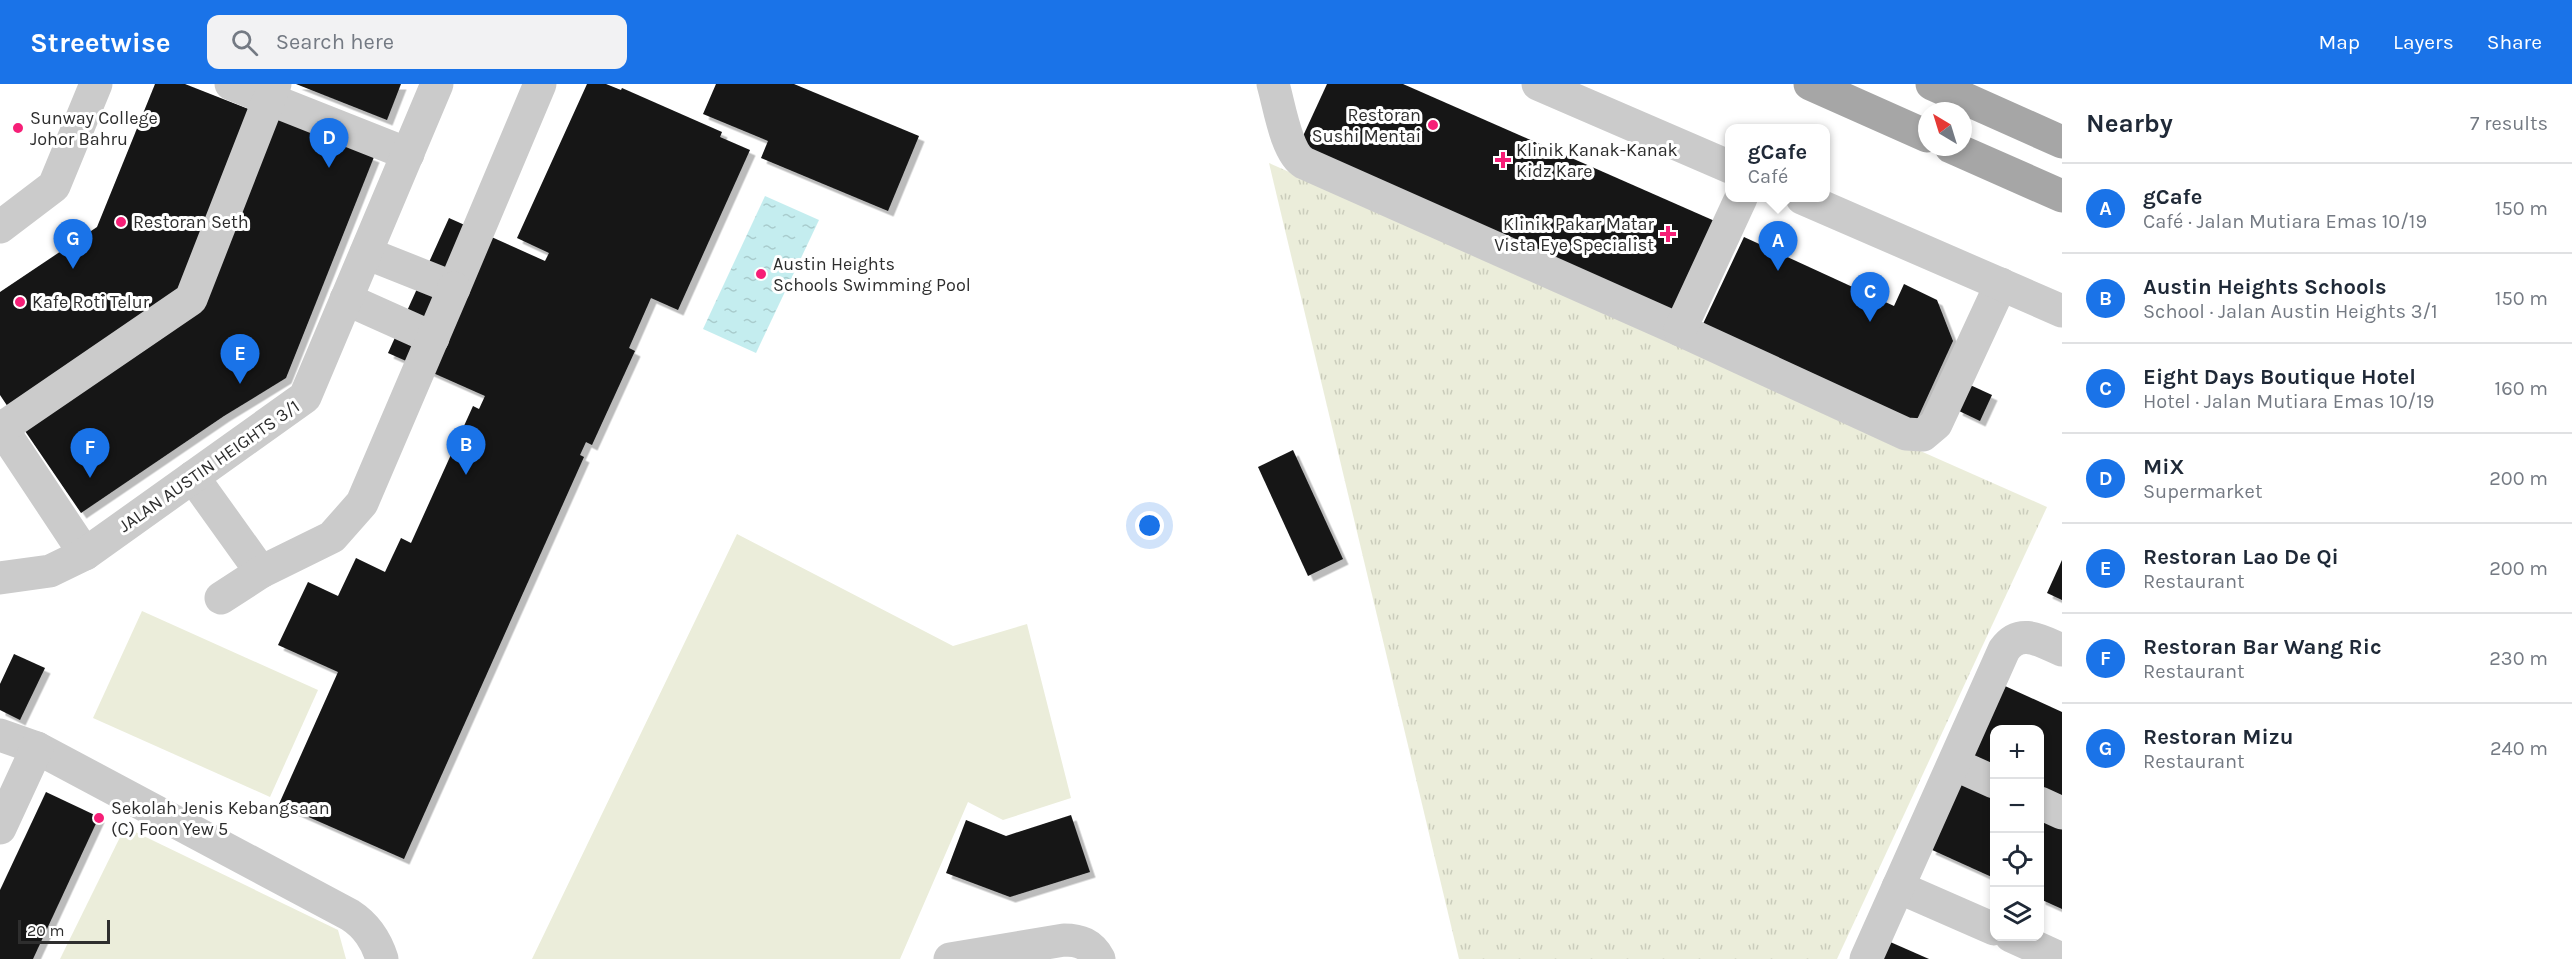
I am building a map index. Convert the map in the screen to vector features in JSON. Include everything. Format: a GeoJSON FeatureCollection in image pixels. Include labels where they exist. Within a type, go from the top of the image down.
{"type":"FeatureCollection","features":[{"type":"Feature","properties":{"kind":"main road"},"geometry":{"type":"LineString","coordinates":[[1810,84],[1918,132]]}},
{"type":"Feature","properties":{"kind":"main road"},"geometry":{"type":"LineString","coordinates":[[1932,84],[2054,135]]}},
{"type":"Feature","properties":{"kind":"main road"},"geometry":{"type":"LineString","coordinates":[[1971,156],[2062,196]]}},
{"type":"Feature","properties":{"kind":"street"},"geometry":{"type":"LineString","coordinates":[[0,227],[54,186],[96,84]]}},
{"type":"Feature","properties":{"kind":"street"},"geometry":{"type":"LineString","coordinates":[[231,84],[272,92],[408,154]]}},
{"type":"Feature","properties":{"kind":"street","name":"JALAN AUSTIN HEIGHTS 3/1"},"geometry":{"type":"LineString","coordinates":[[0,578],[50,571],[85,554],[305,397],[437,84]]}},
{"type":"Feature","properties":{"kind":"street"},"geometry":{"type":"LineString","coordinates":[[221,598],[261,572],[332,537],[362,503],[540,84]]}},
{"type":"Feature","properties":{"kind":"street"},"geometry":{"type":"LineString","coordinates":[[1273,84],[1292,149],[1299,160],[1304,163],[1914,436],[1923,435],[1936,424],[2001,284]]}},
{"type":"Feature","properties":{"kind":"street"},"geometry":{"type":"LineString","coordinates":[[1538,84],[1725,164]]}},
{"type":"Feature","properties":{"kind":"street"},"geometry":{"type":"LineString","coordinates":[[85,554],[1,427],[191,299],[272,92]]}},
{"type":"Feature","properties":{"kind":"street"},"geometry":{"type":"LineString","coordinates":[[1680,330],[1739,202]]}},
{"type":"Feature","properties":{"kind":"street"},"geometry":{"type":"LineString","coordinates":[[1811,202],[2062,311]]}},
{"type":"Feature","properties":{"kind":"street"},"geometry":{"type":"LineString","coordinates":[[366,253],[454,288]]}},
{"type":"Feature","properties":{"kind":"street"},"geometry":{"type":"LineString","coordinates":[[346,299],[434,338]]}},
{"type":"Feature","properties":{"kind":"street"},"geometry":{"type":"LineString","coordinates":[[194,477],[261,572]]}},
{"type":"Feature","properties":{"kind":"street"},"geometry":{"type":"LineString","coordinates":[[1866,959],[2009,643],[2025,636],[2058,648]]}},
{"type":"Feature","properties":{"kind":"street"},"geometry":{"type":"LineString","coordinates":[[0,735],[37,748],[350,915],[360,921],[374,938],[382,959]]}},
{"type":"Feature","properties":{"kind":"street"},"geometry":{"type":"LineString","coordinates":[[0,828],[37,748]]}},
{"type":"Feature","properties":{"kind":"street"},"geometry":{"type":"LineString","coordinates":[[1953,764],[1990,780]]}},
{"type":"Feature","properties":{"kind":"street"},"geometry":{"type":"LineString","coordinates":[[2044,805],[2062,813]]}},
{"type":"Feature","properties":{"kind":"street"},"geometry":{"type":"LineString","coordinates":[[1898,886],[1990,927]]}},
{"type":"Feature","properties":{"kind":"street"},"geometry":{"type":"LineString","coordinates":[[950,959],[1076,940],[1087,944],[1099,959]]}},
{"type":"Feature","properties":{"kind":"street"},"geometry":{"type":"LineString","coordinates":[[2023,941],[2062,959]]}},
{"type":"Feature","properties":{"kind":"green space"},"geometry":{"type":"Polygon","coordinates":[[[1269,163],[2047,507],[1837,959],[1459,959],[1269,163]]]}},
{"type":"Feature","properties":{"kind":"green space"},"geometry":{"type":"Polygon","coordinates":[[[737,534],[953,646],[1027,624],[1071,798],[1003,820],[968,802],[900,959],[532,959],[737,534]]]}},
{"type":"Feature","properties":{"kind":"green space"},"geometry":{"type":"Polygon","coordinates":[[[142,611],[318,690],[270,797],[93,718],[142,611]]]}},
{"type":"Feature","properties":{"kind":"green space"},"geometry":{"type":"Polygon","coordinates":[[[125,827],[338,930],[346,959],[60,959],[125,827]]]}},
{"type":"Feature","properties":{"kind":"water","name":"Austin Heights Schools Swimming Pool"},"geometry":{"type":"Polygon","coordinates":[[[765,196],[819,220],[756,353],[703,329],[765,196]]]}},
{"type":"Feature","properties":{"kind":"building"},"geometry":{"type":"Polygon","coordinates":[[[155,84],[185,84],[251,110],[178,291],[8,407],[0,395],[0,292],[97,227],[155,84]]]}},
{"type":"Feature","properties":{"kind":"building"},"geometry":{"type":"Polygon","coordinates":[[[296,84],[401,84],[387,120],[296,84]]]}},
{"type":"Feature","properties":{"kind":"building"},"geometry":{"type":"Polygon","coordinates":[[[587,84],[606,84],[621,90],[622,88],[722,132],[720,137],[750,150],[678,310],[651,298],[629,348],[635,351],[592,445],[586,442],[580,455],[584,457],[404,859],[279,804],[338,672],[278,645],[308,582],[338,596],[356,558],[385,572],[401,538],[411,543],[473,406],[479,409],[485,396],[388,353],[449,218],[545,261],[549,253],[517,238],[587,84]]]}},
{"type":"Feature","properties":{"kind":"building"},"geometry":{"type":"Polygon","coordinates":[[[716,84],[794,84],[919,136],[888,211],[761,158],[768,141],[703,114],[716,84]]]}},
{"type":"Feature","properties":{"kind":"building"},"geometry":{"type":"Polygon","coordinates":[[[1327,84],[1403,84],[1717,222],[1676,315],[1297,149],[1327,84]]]}},
{"type":"Feature","properties":{"kind":"building"},"geometry":{"type":"Polygon","coordinates":[[[278,119],[374,157],[286,378],[224,416],[81,513],[25,431],[168,334],[278,119]]]}},
{"type":"Feature","properties":{"kind":"building"},"geometry":{"type":"Polygon","coordinates":[[[1744,237],[1894,306],[1904,284],[1937,300],[1953,341],[1915,424],[1702,326],[1744,237]]]}},
{"type":"Feature","properties":{"kind":"building"},"geometry":{"type":"Polygon","coordinates":[[[1968,384],[1992,395],[1980,421],[1957,410],[1968,384]]]}},
{"type":"Feature","properties":{"kind":"building"},"geometry":{"type":"Polygon","coordinates":[[[1293,450],[1343,559],[1308,576],[1258,467],[1293,450]]]}},
{"type":"Feature","properties":{"kind":"building"},"geometry":{"type":"Polygon","coordinates":[[[2062,560],[2062,600],[2047,593],[2062,560]]]}},
{"type":"Feature","properties":{"kind":"building"},"geometry":{"type":"Polygon","coordinates":[[[14,654],[45,668],[20,720],[0,710],[0,684],[14,654]]]}},
{"type":"Feature","properties":{"kind":"building"},"geometry":{"type":"Polygon","coordinates":[[[2005,686],[2062,712],[2062,797],[2044,789],[2044,725],[1990,725],[1990,764],[1973,756],[2005,686]]]}},
{"type":"Feature","properties":{"kind":"building"},"geometry":{"type":"Polygon","coordinates":[[[1962,779],[1990,792],[1990,876],[1930,849],[1962,779]]]}},
{"type":"Feature","properties":{"kind":"building"},"geometry":{"type":"Polygon","coordinates":[[[46,792],[99,817],[33,959],[0,959],[0,890],[46,792]]]}},
{"type":"Feature","properties":{"kind":"building"},"geometry":{"type":"Polygon","coordinates":[[[1071,815],[1090,872],[1010,897],[946,873],[966,820],[1006,836],[1071,815]]]}},
{"type":"Feature","properties":{"kind":"building"},"geometry":{"type":"Polygon","coordinates":[[[2044,816],[2062,824],[2062,909],[2044,901],[2044,816]]]}},
{"type":"Feature","properties":{"kind":"building"},"geometry":{"type":"Polygon","coordinates":[[[1888,941],[1929,959],[1880,959],[1888,941]]]}},
{"type":"Feature","properties":{"kind":"place","name":"Restoran Sushi Mentai"},"geometry":{"type":"Point","coordinates":[1433,125]}},
{"type":"Feature","properties":{"kind":"place","name":"Sunway College Johor Bahru"},"geometry":{"type":"Point","coordinates":[18,128]}},
{"type":"Feature","properties":{"kind":"place","name":"Klinik Kanak-Kanak Kidz Kare"},"geometry":{"type":"Point","coordinates":[1503,160]}},
{"type":"Feature","properties":{"kind":"place","name":"MiX"},"geometry":{"type":"Point","coordinates":[329,168]}},
{"type":"Feature","properties":{"kind":"place","name":"Restoran Seth"},"geometry":{"type":"Point","coordinates":[121,222]}},
{"type":"Feature","properties":{"kind":"place","name":"Klinik Pakar Matar Vista Eye Specialist"},"geometry":{"type":"Point","coordinates":[1668,234]}},
{"type":"Feature","properties":{"kind":"place","name":"Restoran Mizu"},"geometry":{"type":"Point","coordinates":[73,269]}},
{"type":"Feature","properties":{"kind":"place","name":"gCafe"},"geometry":{"type":"Point","coordinates":[1778,271]}},
{"type":"Feature","properties":{"kind":"place","name":"Austin Heights Schools Swimming Pool"},"geometry":{"type":"Point","coordinates":[761,274]}},
{"type":"Feature","properties":{"kind":"place","name":"Kafe Roti Telur"},"geometry":{"type":"Point","coordinates":[20,302]}},
{"type":"Feature","properties":{"kind":"place","name":"Eight Days Boutique Hotel"},"geometry":{"type":"Point","coordinates":[1870,322]}},
{"type":"Feature","properties":{"kind":"place","name":"Restoran Lao De Qi"},"geometry":{"type":"Point","coordinates":[240,384]}},
{"type":"Feature","properties":{"kind":"place","name":"Austin Heights Schools"},"geometry":{"type":"Point","coordinates":[466,475]}},
{"type":"Feature","properties":{"kind":"place","name":"Restoran Bar Wang Ric"},"geometry":{"type":"Point","coordinates":[90,478]}},
{"type":"Feature","properties":{"kind":"place","name":"Sekolah Jenis Kebangsaan (C) Foon Yew 5"},"geometry":{"type":"Point","coordinates":[99,818]}}]}
